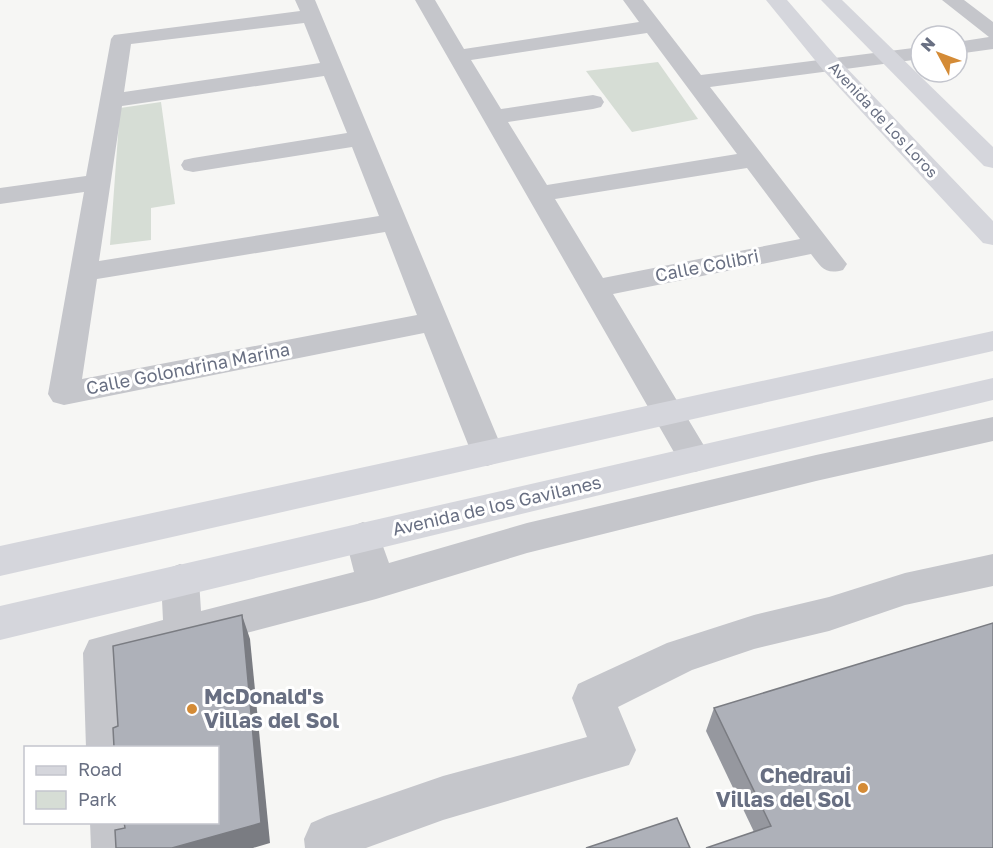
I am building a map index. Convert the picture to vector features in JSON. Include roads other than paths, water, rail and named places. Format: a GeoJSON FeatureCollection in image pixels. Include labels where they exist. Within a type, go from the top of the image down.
{"type":"FeatureCollection","features":[{"type":"Feature","properties":{"kind":"main road","name":"Avenida de Los Loros"},"geometry":{"type":"LineString","coordinates":[[776,0],[831,65],[993,237]]}},
{"type":"Feature","properties":{"kind":"main road"},"geometry":{"type":"LineString","coordinates":[[831,0],[993,161]]}},
{"type":"Feature","properties":{"kind":"main road"},"geometry":{"type":"LineString","coordinates":[[0,561],[993,341]]}},
{"type":"Feature","properties":{"kind":"main road","name":"Avenida de los Gavilanes"},"geometry":{"type":"LineString","coordinates":[[0,623],[993,389]]}},
{"type":"Feature","properties":{"kind":"street"},"geometry":{"type":"LineString","coordinates":[[425,0],[695,459]]}},
{"type":"Feature","properties":{"kind":"street","name":"Calle Colibri"},"geometry":{"type":"LineString","coordinates":[[595,289],[826,254],[633,0]]}},
{"type":"Feature","properties":{"kind":"street"},"geometry":{"type":"LineString","coordinates":[[952,0],[993,32]]}},
{"type":"Feature","properties":{"kind":"street","name":"Calle Golondrina Marina"},"geometry":{"type":"LineString","coordinates":[[434,321],[64,394],[121,39],[308,8],[333,68],[360,138],[434,321],[486,453]]}},
{"type":"Feature","properties":{"kind":"street"},"geometry":{"type":"LineString","coordinates":[[458,56],[653,26]]}},
{"type":"Feature","properties":{"kind":"street"},"geometry":{"type":"LineString","coordinates":[[969,46],[993,43]]}},
{"type":"Feature","properties":{"kind":"street"},"geometry":{"type":"LineString","coordinates":[[696,82],[909,54]]}},
{"type":"Feature","properties":{"kind":"street"},"geometry":{"type":"LineString","coordinates":[[111,101],[333,68]]}},
{"type":"Feature","properties":{"kind":"street"},"geometry":{"type":"LineString","coordinates":[[494,117],[593,102]]}},
{"type":"Feature","properties":{"kind":"street"},"geometry":{"type":"LineString","coordinates":[[194,165],[360,138]]}},
{"type":"Feature","properties":{"kind":"street"},"geometry":{"type":"LineString","coordinates":[[539,194],[754,159]]}},
{"type":"Feature","properties":{"kind":"street"},"geometry":{"type":"LineString","coordinates":[[0,195],[98,182]]}},
{"type":"Feature","properties":{"kind":"street"},"geometry":{"type":"LineString","coordinates":[[84,272],[394,222]]}},
{"type":"Feature","properties":{"kind":"street"},"geometry":{"type":"LineString","coordinates":[[860,420],[886,452]]}},
{"type":"Feature","properties":{"kind":"street"},"geometry":{"type":"LineString","coordinates":[[108,746],[103,653],[376,583],[527,538],[886,452],[993,429]]}},
{"type":"Feature","properties":{"kind":"street"},"geometry":{"type":"LineString","coordinates":[[363,537],[376,583]]}},
{"type":"Feature","properties":{"kind":"street"},"geometry":{"type":"LineString","coordinates":[[328,848],[327,839],[442,798],[614,750],[593,698],[681,656],[754,632],[829,614],[904,589],[993,570]]}},
{"type":"Feature","properties":{"kind":"street"},"geometry":{"type":"LineString","coordinates":[[180,580],[183,633]]}},
{"type":"Feature","properties":{"kind":"street"},"geometry":{"type":"LineString","coordinates":[[113,824],[114,848]]}},
{"type":"Feature","properties":{"kind":"place","name":"McDonald's Villas del Sol"},"geometry":{"type":"Point","coordinates":[192,709]}},
{"type":"Feature","properties":{"kind":"place","name":"Chedraui Villas del Sol"},"geometry":{"type":"Point","coordinates":[863,788]}}]}
